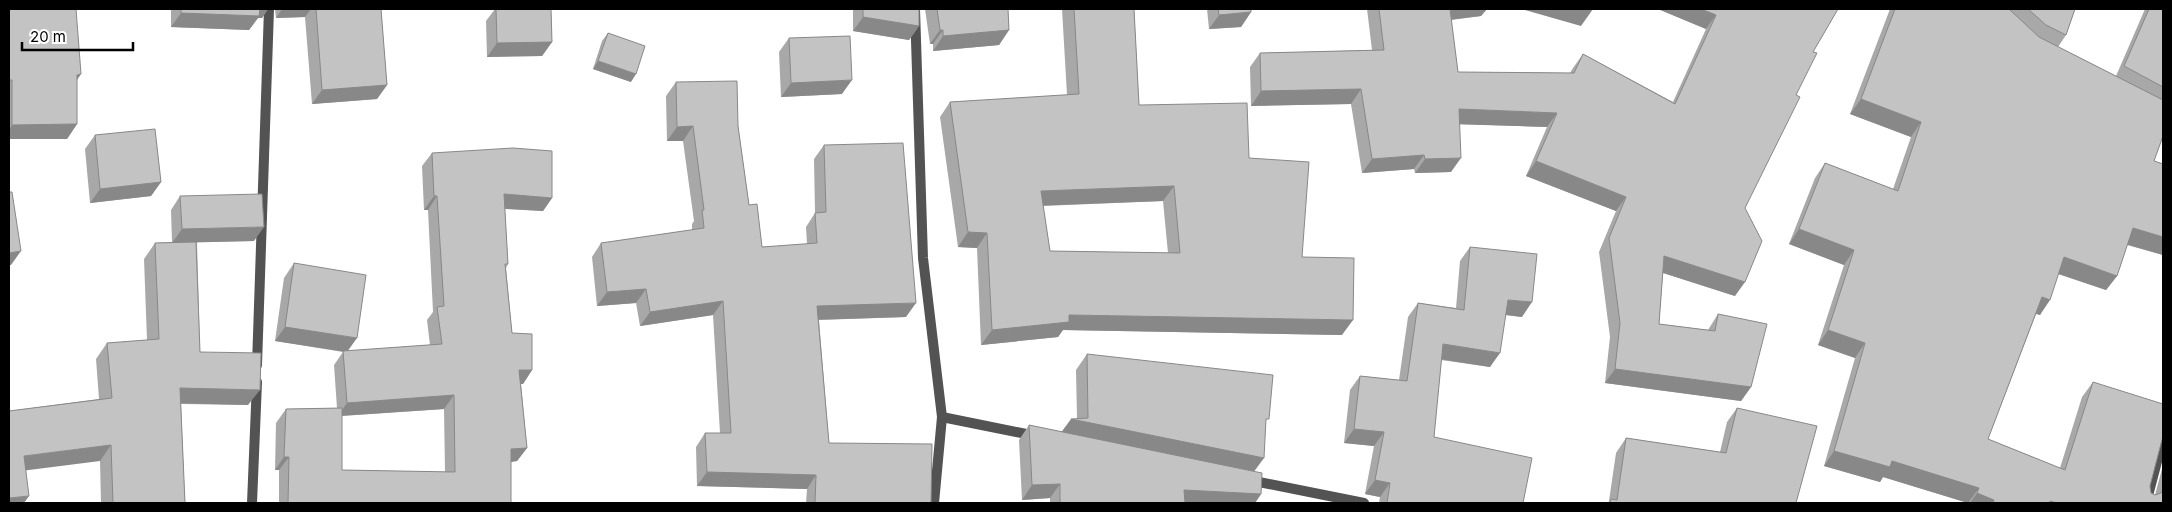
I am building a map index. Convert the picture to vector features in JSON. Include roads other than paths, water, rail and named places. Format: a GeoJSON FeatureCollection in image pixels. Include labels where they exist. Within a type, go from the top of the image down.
{"type":"FeatureCollection","features":[{"type":"Feature","properties":{"kind":"street"},"geometry":{"type":"LineString","coordinates":[[252,503],[269,9]]}},
{"type":"Feature","properties":{"kind":"street"},"geometry":{"type":"LineString","coordinates":[[915,9],[923,258],[942,417],[934,503]]}},
{"type":"Feature","properties":{"kind":"street"},"geometry":{"type":"LineString","coordinates":[[942,417],[1047,439]]}},
{"type":"Feature","properties":{"kind":"street"},"geometry":{"type":"LineString","coordinates":[[2146,503],[2163,439]]}},
{"type":"Feature","properties":{"kind":"street"},"geometry":{"type":"LineString","coordinates":[[1239,478],[1364,503]]}}]}
